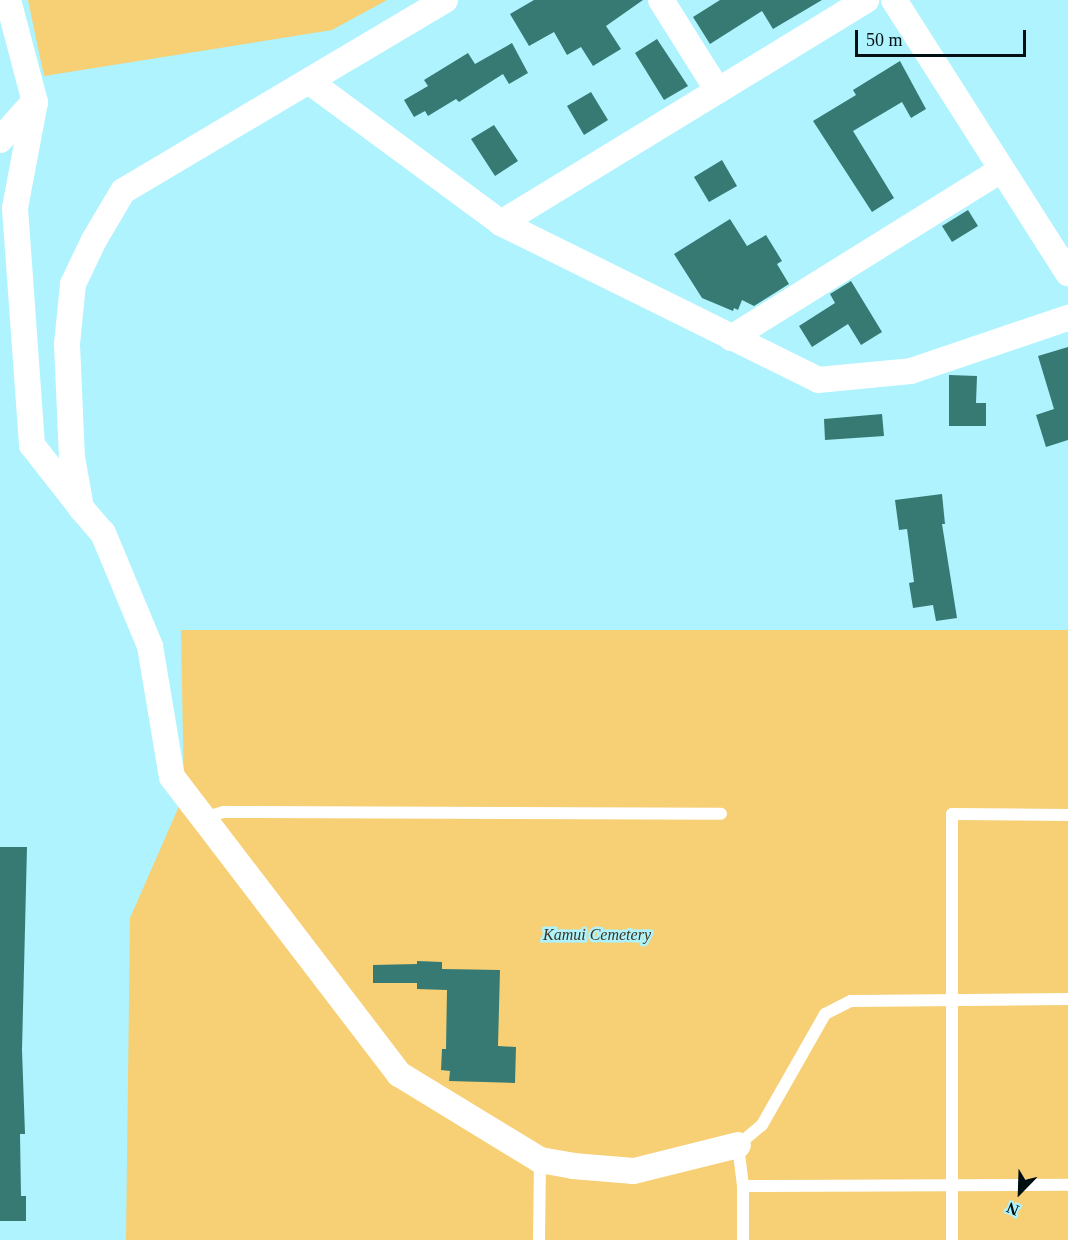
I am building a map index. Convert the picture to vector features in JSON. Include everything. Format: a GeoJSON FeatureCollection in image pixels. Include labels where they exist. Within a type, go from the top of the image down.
{"type":"FeatureCollection","features":[{"type":"Feature","properties":{"kind":"street"},"geometry":{"type":"LineString","coordinates":[[8,0],[34,102],[15,208],[32,445],[103,533],[150,646],[172,777],[399,1074],[540,1160],[573,1166],[634,1171],[738,1144]]}},
{"type":"Feature","properties":{"kind":"street"},"geometry":{"type":"LineString","coordinates":[[81,508],[72,458],[67,344],[74,284],[94,240],[123,191],[445,0]]}},
{"type":"Feature","properties":{"kind":"street"},"geometry":{"type":"LineString","coordinates":[[661,0],[718,91]]}},
{"type":"Feature","properties":{"kind":"street"},"geometry":{"type":"LineString","coordinates":[[501,223],[866,0]]}},
{"type":"Feature","properties":{"kind":"street"},"geometry":{"type":"LineString","coordinates":[[894,0],[1068,273]]}},
{"type":"Feature","properties":{"kind":"street"},"geometry":{"type":"LineString","coordinates":[[310,82],[501,223],[818,380],[911,371],[1068,318]]}},
{"type":"Feature","properties":{"kind":"street"},"geometry":{"type":"LineString","coordinates":[[0,140],[34,102]]}},
{"type":"Feature","properties":{"kind":"street"},"geometry":{"type":"LineString","coordinates":[[731,338],[1001,170]]}},
{"type":"Feature","properties":{"kind":"lane"},"geometry":{"type":"LineString","coordinates":[[204,818],[224,812],[721,814]]}},
{"type":"Feature","properties":{"kind":"lane"},"geometry":{"type":"LineString","coordinates":[[952,1240],[952,814],[1068,815]]}},
{"type":"Feature","properties":{"kind":"lane"},"geometry":{"type":"LineString","coordinates":[[742,1240],[743,1186],[738,1144],[762,1125],[825,1014],[851,1001],[1068,999]]}},
{"type":"Feature","properties":{"kind":"lane"},"geometry":{"type":"LineString","coordinates":[[539,1240],[540,1160]]}},
{"type":"Feature","properties":{"kind":"lane"},"geometry":{"type":"LineString","coordinates":[[743,1186],[1068,1185]]}},
{"type":"Feature","properties":{"kind":"green space"},"geometry":{"type":"Polygon","coordinates":[[[28,0],[387,0],[332,30],[44,76],[28,0]]]}},
{"type":"Feature","properties":{"kind":"green space","name":"Kamui Cemetery"},"geometry":{"type":"Polygon","coordinates":[[[181,630],[1068,630],[1068,1240],[126,1240],[130,918],[184,795],[181,630]]]}},
{"type":"Feature","properties":{"kind":"building"},"geometry":{"type":"Polygon","coordinates":[[[534,0],[643,0],[606,26],[621,49],[593,66],[581,47],[567,55],[554,32],[529,46],[510,14],[534,0]]]}},
{"type":"Feature","properties":{"kind":"building"},"geometry":{"type":"Polygon","coordinates":[[[720,0],[822,0],[773,29],[762,11],[710,44],[693,17],[720,0]]]}},
{"type":"Feature","properties":{"kind":"building"},"geometry":{"type":"Polygon","coordinates":[[[657,39],[688,86],[664,100],[635,53],[657,39]]]}},
{"type":"Feature","properties":{"kind":"building"},"geometry":{"type":"Polygon","coordinates":[[[512,43],[528,73],[509,84],[503,74],[459,102],[456,99],[428,116],[425,111],[414,117],[404,100],[428,86],[424,80],[468,53],[475,64],[512,43]]]}},
{"type":"Feature","properties":{"kind":"building"},"geometry":{"type":"Polygon","coordinates":[[[900,61],[926,109],[911,118],[902,102],[853,131],[894,198],[872,212],[813,121],[856,95],[853,90],[900,61]]]}},
{"type":"Feature","properties":{"kind":"building"},"geometry":{"type":"Polygon","coordinates":[[[591,92],[608,120],[584,135],[567,106],[591,92]]]}},
{"type":"Feature","properties":{"kind":"building"},"geometry":{"type":"Polygon","coordinates":[[[494,125],[518,161],[495,176],[471,139],[494,125]]]}},
{"type":"Feature","properties":{"kind":"building"},"geometry":{"type":"Polygon","coordinates":[[[722,160],[737,186],[709,202],[694,177],[722,160]]]}},
{"type":"Feature","properties":{"kind":"building"},"geometry":{"type":"Polygon","coordinates":[[[968,210],[978,226],[952,242],[942,226],[968,210]]]}},
{"type":"Feature","properties":{"kind":"building"},"geometry":{"type":"Polygon","coordinates":[[[730,219],[747,246],[766,235],[782,261],[777,264],[789,284],[754,306],[742,300],[738,310],[734,308],[733,311],[702,298],[674,254],[730,219]]]}},
{"type":"Feature","properties":{"kind":"building"},"geometry":{"type":"Polygon","coordinates":[[[851,281],[882,332],[861,345],[848,324],[812,347],[799,326],[835,303],[830,294],[851,281]]]}},
{"type":"Feature","properties":{"kind":"building"},"geometry":{"type":"Polygon","coordinates":[[[1068,347],[1068,440],[1046,447],[1036,415],[1054,409],[1038,356],[1068,347]]]}},
{"type":"Feature","properties":{"kind":"building"},"geometry":{"type":"Polygon","coordinates":[[[949,375],[977,376],[976,403],[986,403],[986,426],[949,426],[949,375]]]}},
{"type":"Feature","properties":{"kind":"building"},"geometry":{"type":"Polygon","coordinates":[[[882,414],[884,436],[825,440],[824,419],[882,414]]]}},
{"type":"Feature","properties":{"kind":"building"},"geometry":{"type":"Polygon","coordinates":[[[942,494],[945,524],[942,524],[957,618],[936,621],[933,605],[913,608],[909,583],[914,582],[907,529],[899,530],[895,500],[942,494]]]}},
{"type":"Feature","properties":{"kind":"building"},"geometry":{"type":"Polygon","coordinates":[[[0,847],[27,847],[22,1050],[25,1134],[20,1134],[21,1196],[26,1196],[26,1221],[0,1221],[0,847]]]}},
{"type":"Feature","properties":{"kind":"building"},"geometry":{"type":"Polygon","coordinates":[[[417,961],[442,962],[442,969],[500,970],[498,1046],[516,1047],[515,1083],[449,1081],[450,1071],[441,1070],[442,1049],[446,1049],[447,990],[417,989],[417,983],[373,983],[373,965],[417,964],[417,961]]]}}]}
